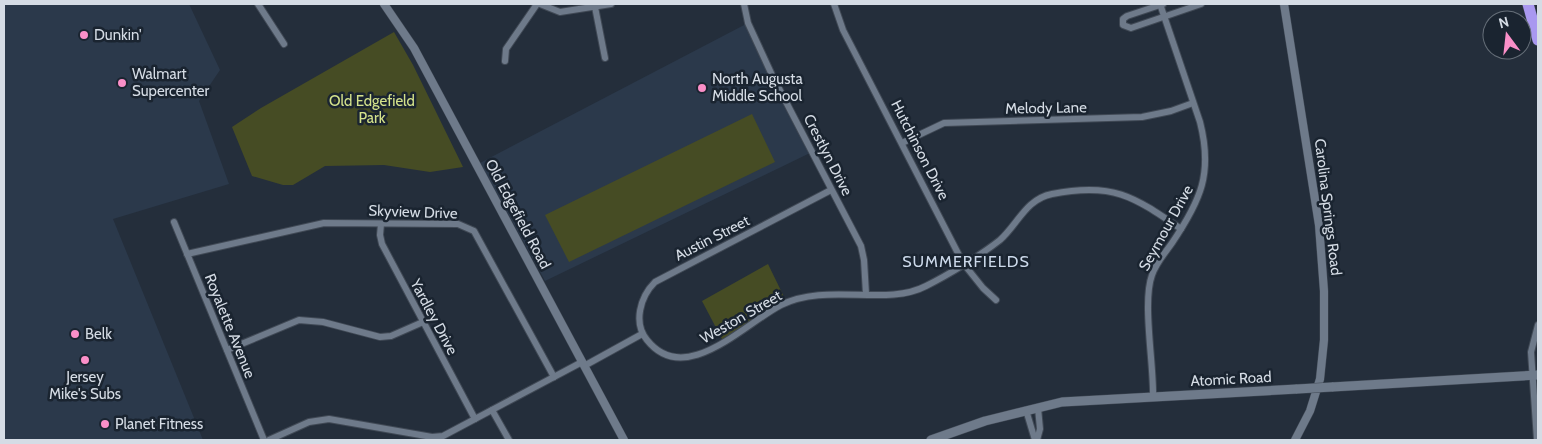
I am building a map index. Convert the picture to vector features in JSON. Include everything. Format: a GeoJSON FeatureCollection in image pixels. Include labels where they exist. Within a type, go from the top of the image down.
{"type":"FeatureCollection","features":[{"type":"Feature","properties":{"kind":"highway"},"geometry":{"type":"LineString","coordinates":[[1528,4],[1538,40]]}},
{"type":"Feature","properties":{"kind":"main road","name":"Atomic Road"},"geometry":{"type":"LineString","coordinates":[[932,440],[967,426],[1062,402],[1535,375]]}},
{"type":"Feature","properties":{"kind":"street"},"geometry":{"type":"LineString","coordinates":[[258,4],[284,44]]}},
{"type":"Feature","properties":{"kind":"street","name":"Old Edgefield Road"},"geometry":{"type":"LineString","coordinates":[[384,4],[408,37],[624,440]]}},
{"type":"Feature","properties":{"kind":"street"},"geometry":{"type":"LineString","coordinates":[[505,61],[506,49],[539,4],[560,12],[611,4]]}},
{"type":"Feature","properties":{"kind":"street","name":"Crestlyn Drive"},"geometry":{"type":"LineString","coordinates":[[744,4],[748,23],[772,75],[863,253],[866,294]]}},
{"type":"Feature","properties":{"kind":"street","name":"Hutchinson Drive"},"geometry":{"type":"LineString","coordinates":[[834,4],[843,30],[963,263],[982,288],[996,300]]}},
{"type":"Feature","properties":{"kind":"street","name":"Seymour Drive"},"geometry":{"type":"LineString","coordinates":[[1153,397],[1148,306],[1150,284],[1158,264],[1200,197],[1206,172],[1205,139],[1165,18],[1162,4],[1123,19],[1123,25],[1131,28],[1165,18],[1201,4]]}},
{"type":"Feature","properties":{"kind":"street","name":"Carolina Springs Road"},"geometry":{"type":"LineString","coordinates":[[1284,4],[1319,225],[1324,291],[1324,340],[1320,379],[1310,410],[1295,440]]}},
{"type":"Feature","properties":{"kind":"street"},"geometry":{"type":"LineString","coordinates":[[595,7],[605,58]]}},
{"type":"Feature","properties":{"kind":"street","name":"Melody Lane"},"geometry":{"type":"LineString","coordinates":[[902,143],[944,124],[1142,117],[1164,113],[1194,103]]}},
{"type":"Feature","properties":{"kind":"street","name":"Weston Street"},"geometry":{"type":"LineString","coordinates":[[642,334],[651,346],[666,355],[690,358],[706,352],[762,316],[791,301],[824,294],[903,294],[916,290],[963,263],[1004,236],[1034,201],[1051,194],[1079,189],[1105,190],[1127,196],[1143,203],[1181,230]]}},
{"type":"Feature","properties":{"kind":"street","name":"Austin Street"},"geometry":{"type":"LineString","coordinates":[[642,334],[639,324],[640,306],[646,292],[659,279],[831,190]]}},
{"type":"Feature","properties":{"kind":"street","name":"Royalette Avenue"},"geometry":{"type":"LineString","coordinates":[[174,222],[264,440]]}},
{"type":"Feature","properties":{"kind":"street","name":"Skyview Drive"},"geometry":{"type":"LineString","coordinates":[[187,254],[324,223],[458,224],[474,231],[554,377]]}},
{"type":"Feature","properties":{"kind":"street","name":"Yardley Drive"},"geometry":{"type":"LineString","coordinates":[[382,224],[380,235],[382,244],[475,419]]}},
{"type":"Feature","properties":{"kind":"street"},"geometry":{"type":"LineString","coordinates":[[227,350],[299,320],[323,322],[380,337],[391,336],[423,322]]}},
{"type":"Feature","properties":{"kind":"street"},"geometry":{"type":"LineString","coordinates":[[1537,440],[1535,375],[1531,352],[1538,325]]}},
{"type":"Feature","properties":{"kind":"street"},"geometry":{"type":"LineString","coordinates":[[269,440],[309,422],[323,419],[336,419],[432,437],[448,434],[554,377],[642,334]]}},
{"type":"Feature","properties":{"kind":"street"},"geometry":{"type":"LineString","coordinates":[[1036,440],[1040,429],[1038,408]]}},
{"type":"Feature","properties":{"kind":"street"},"geometry":{"type":"LineString","coordinates":[[492,410],[509,440]]}},
{"type":"Feature","properties":{"kind":"street"},"geometry":{"type":"LineString","coordinates":[[1026,410],[1036,440]]}},
{"type":"Feature","properties":{"kind":"shaded area"},"geometry":{"type":"Polygon","coordinates":[[[4,4],[189,4],[220,70],[199,101],[229,184],[113,219],[203,440],[4,440],[4,4]]]}},
{"type":"Feature","properties":{"kind":"shaded area","name":"North Augusta Middle School"},"geometry":{"type":"Polygon","coordinates":[[[748,23],[810,153],[545,281],[480,163],[748,23]]]}},
{"type":"Feature","properties":{"kind":"green space","name":"Old Edgefield Park"},"geometry":{"type":"Polygon","coordinates":[[[394,32],[413,65],[463,167],[430,172],[384,165],[325,166],[293,185],[283,185],[252,176],[232,127],[261,108],[394,32]]]}},
{"type":"Feature","properties":{"kind":"green space"},"geometry":{"type":"Polygon","coordinates":[[[752,114],[775,162],[569,262],[545,215],[752,114]]]}},
{"type":"Feature","properties":{"kind":"green space"},"geometry":{"type":"Polygon","coordinates":[[[768,264],[786,301],[723,341],[702,301],[768,264]]]}},
{"type":"Feature","properties":{"kind":"place","name":"Dunkin'"},"geometry":{"type":"Point","coordinates":[84,35]}},
{"type":"Feature","properties":{"kind":"place","name":"Walmart Supercenter"},"geometry":{"type":"Point","coordinates":[122,83]}},
{"type":"Feature","properties":{"kind":"place","name":"North Augusta Middle School"},"geometry":{"type":"Point","coordinates":[702,88]}},
{"type":"Feature","properties":{"kind":"place","name":"Belk"},"geometry":{"type":"Point","coordinates":[75,334]}},
{"type":"Feature","properties":{"kind":"place","name":"Jersey Mike's Subs"},"geometry":{"type":"Point","coordinates":[85,360]}},
{"type":"Feature","properties":{"kind":"place","name":"Planet Fitness"},"geometry":{"type":"Point","coordinates":[105,424]}},
{"type":"Feature","properties":{"kind":"district","name":"SUMMERFIELDS"},"geometry":{"type":"Point","coordinates":[966,261]}}]}
